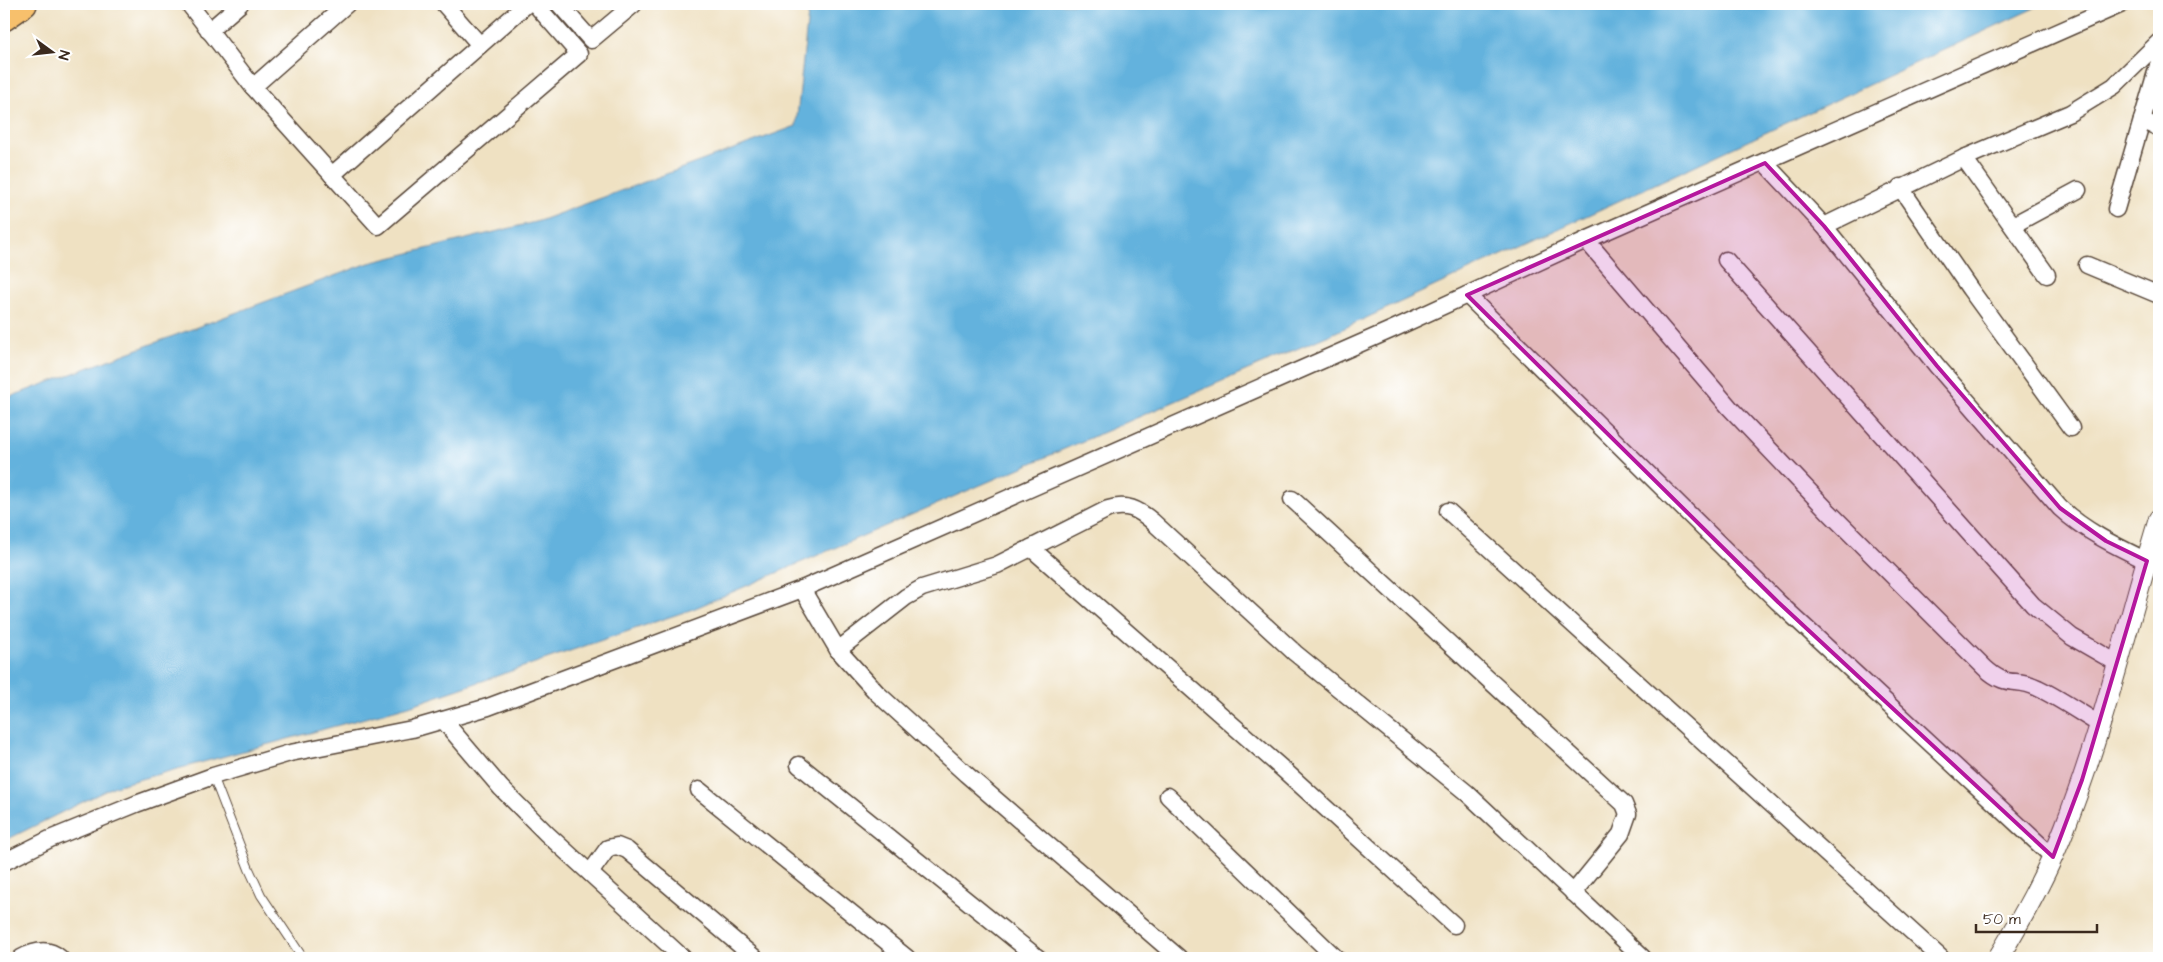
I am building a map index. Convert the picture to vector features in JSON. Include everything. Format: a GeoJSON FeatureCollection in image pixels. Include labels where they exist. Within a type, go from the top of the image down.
{"type":"FeatureCollection","features":[{"type":"Feature","properties":{"kind":"main road"},"geometry":{"type":"LineString","coordinates":[[4,18],[24,4]]}},
{"type":"Feature","properties":{"kind":"street"},"geometry":{"type":"LineString","coordinates":[[189,4],[253,87],[378,226],[579,54],[535,4]]}},
{"type":"Feature","properties":{"kind":"street"},"geometry":{"type":"LineString","coordinates":[[209,31],[240,4]]}},
{"type":"Feature","properties":{"kind":"street"},"geometry":{"type":"LineString","coordinates":[[253,87],[347,4]]}},
{"type":"Feature","properties":{"kind":"street"},"geometry":{"type":"LineString","coordinates":[[444,4],[480,45]]}},
{"type":"Feature","properties":{"kind":"street"},"geometry":{"type":"LineString","coordinates":[[332,175],[527,4]]}},
{"type":"Feature","properties":{"kind":"street"},"geometry":{"type":"LineString","coordinates":[[559,4],[590,40],[634,4]]}},
{"type":"Feature","properties":{"kind":"street"},"geometry":{"type":"LineString","coordinates":[[4,862],[50,839],[136,804],[213,776],[290,753],[412,729],[488,707],[802,589],[2122,4]]}},
{"type":"Feature","properties":{"kind":"street"},"geometry":{"type":"LineString","coordinates":[[1824,226],[1900,187],[2070,113],[2096,98],[2131,71],[2159,42]]}},
{"type":"Feature","properties":{"kind":"street"},"geometry":{"type":"LineString","coordinates":[[2116,209],[2159,62]]}},
{"type":"Feature","properties":{"kind":"street"},"geometry":{"type":"LineString","coordinates":[[2142,120],[2159,128]]}},
{"type":"Feature","properties":{"kind":"street"},"geometry":{"type":"LineString","coordinates":[[1964,158],[2014,225],[2047,275]]}},
{"type":"Feature","properties":{"kind":"street"},"geometry":{"type":"LineString","coordinates":[[1765,163],[1824,226],[1937,366],[2060,508],[2082,526],[2106,541],[2146,561]]}},
{"type":"Feature","properties":{"kind":"street"},"geometry":{"type":"LineString","coordinates":[[1900,187],[1970,290],[2071,428]]}},
{"type":"Feature","properties":{"kind":"street"},"geometry":{"type":"LineString","coordinates":[[2014,225],[2078,190]]}},
{"type":"Feature","properties":{"kind":"street"},"geometry":{"type":"LineString","coordinates":[[1586,240],[1730,408],[1829,512],[1985,668],[2002,681],[2026,684],[2038,688],[2099,724]]}},
{"type":"Feature","properties":{"kind":"street"},"geometry":{"type":"LineString","coordinates":[[1726,260],[2032,604],[2072,636],[2117,663]]}},
{"type":"Feature","properties":{"kind":"street"},"geometry":{"type":"LineString","coordinates":[[2087,265],[2159,295]]}},
{"type":"Feature","properties":{"kind":"street"},"geometry":{"type":"LineString","coordinates":[[1467,295],[1778,602],[2053,857]]}},
{"type":"Feature","properties":{"kind":"street"},"geometry":{"type":"LineString","coordinates":[[1292,499],[1624,804],[1628,814],[1621,834],[1573,893]]}},
{"type":"Feature","properties":{"kind":"street"},"geometry":{"type":"LineString","coordinates":[[838,650],[906,597],[922,588],[997,565],[1108,508],[1119,505],[1127,506],[1143,513],[1295,653],[1467,792],[1643,958]]}},
{"type":"Feature","properties":{"kind":"street"},"geometry":{"type":"LineString","coordinates":[[1448,511],[1941,958]]}},
{"type":"Feature","properties":{"kind":"street"},"geometry":{"type":"LineString","coordinates":[[1998,958],[2053,857],[2066,826],[2099,724],[2159,519]]}},
{"type":"Feature","properties":{"kind":"street"},"geometry":{"type":"LineString","coordinates":[[1032,548],[1285,771],[1454,925]]}},
{"type":"Feature","properties":{"kind":"street"},"geometry":{"type":"LineString","coordinates":[[802,589],[838,650],[877,693],[966,774],[1179,958]]}},
{"type":"Feature","properties":{"kind":"street"},"geometry":{"type":"LineString","coordinates":[[444,720],[502,788],[590,873],[683,958]]}},
{"type":"Feature","properties":{"kind":"street"},"geometry":{"type":"LineString","coordinates":[[799,765],[1038,958]]}},
{"type":"Feature","properties":{"kind":"street"},"geometry":{"type":"LineString","coordinates":[[699,790],[907,958]]}},
{"type":"Feature","properties":{"kind":"street"},"geometry":{"type":"LineString","coordinates":[[1168,796],[1336,958]]}},
{"type":"Feature","properties":{"kind":"street"},"geometry":{"type":"LineString","coordinates":[[590,873],[608,848],[617,846],[626,850],[755,958]]}},
{"type":"Feature","properties":{"kind":"street"},"geometry":{"type":"LineString","coordinates":[[21,958],[32,952],[41,951],[50,952],[60,958]]}},
{"type":"Feature","properties":{"kind":"lane"},"geometry":{"type":"LineString","coordinates":[[213,776],[249,869],[262,895],[303,958]]}},
{"type":"Feature","properties":{"kind":"highlighted area"},"geometry":{"type":"Polygon","coordinates":[[[1765,163],[1824,226],[1937,366],[2060,508],[2106,541],[2147,561],[2082,780],[2053,857],[1778,602],[1467,295],[1765,163]]]}},
{"type":"Feature","properties":{"kind":"water"},"geometry":{"type":"Polygon","coordinates":[[[809,4],[2043,4],[1336,332],[693,609],[409,706],[115,786],[4,841],[4,399],[369,263],[539,221],[796,126],[809,4]]]}}]}
